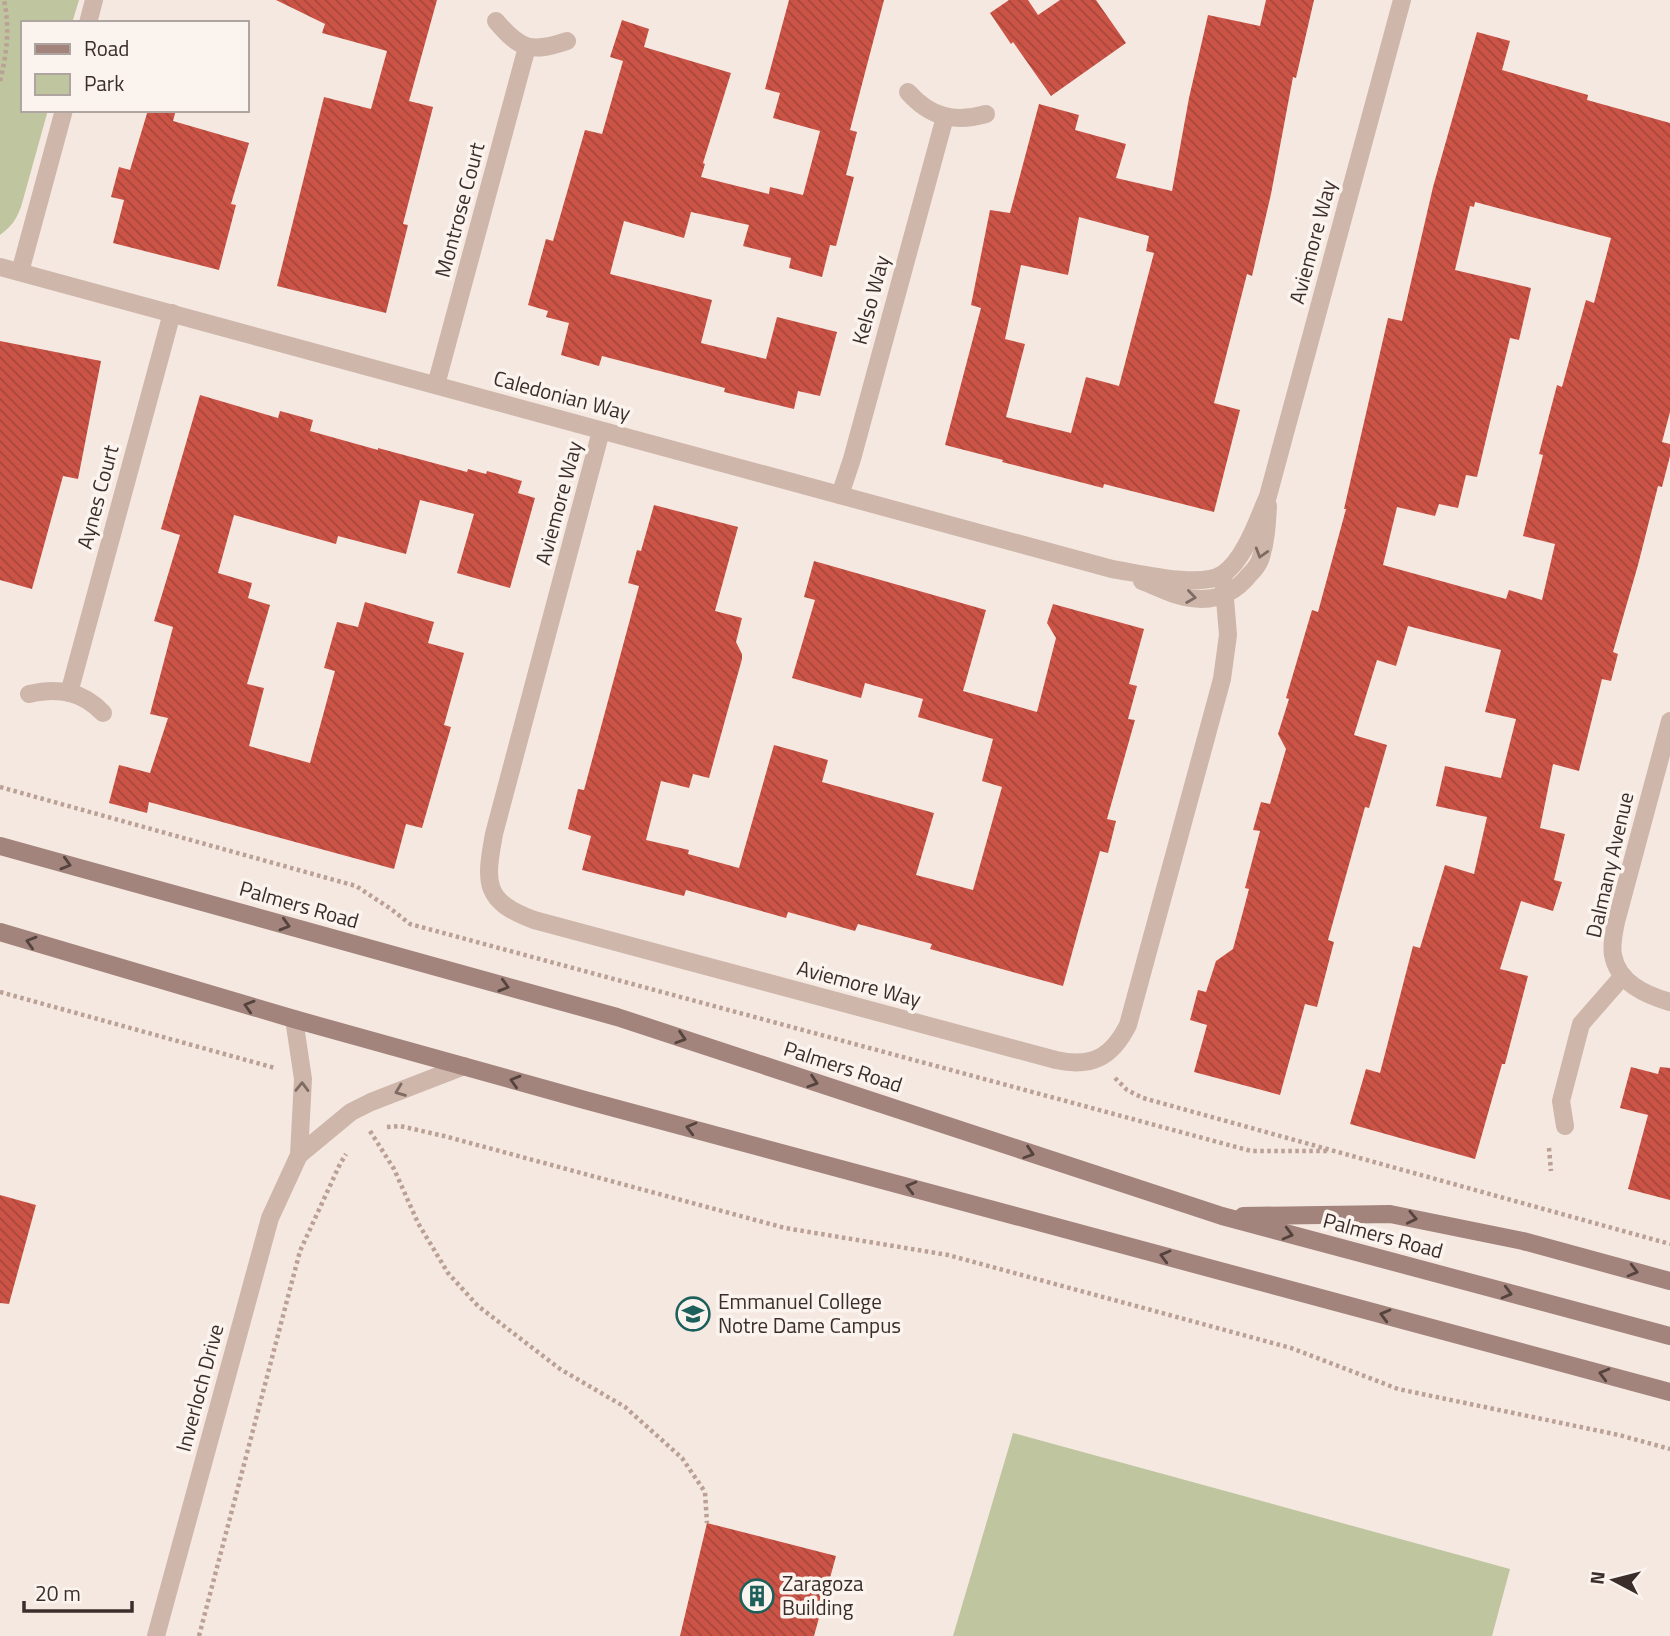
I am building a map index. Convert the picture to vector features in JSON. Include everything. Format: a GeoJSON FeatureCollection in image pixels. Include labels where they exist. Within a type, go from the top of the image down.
{"type":"FeatureCollection","features":[{"type":"Feature","properties":{"kind":"main road","name":"Palmers Road"},"geometry":{"type":"LineString","coordinates":[[0,846],[617,1017],[1222,1216],[1670,1336]]}},
{"type":"Feature","properties":{"kind":"main road"},"geometry":{"type":"LineString","coordinates":[[0,932],[293,1019],[1670,1392]]}},
{"type":"Feature","properties":{"kind":"main road"},"geometry":{"type":"LineString","coordinates":[[1222,1216],[1390,1214],[1523,1241],[1670,1281]]}},
{"type":"Feature","properties":{"kind":"street"},"geometry":{"type":"LineString","coordinates":[[89,21],[94,0]]}},
{"type":"Feature","properties":{"kind":"street","name":"Aviemore Way"},"geometry":{"type":"LineString","coordinates":[[1223,575],[1243,551],[1268,496],[1402,0]]}},
{"type":"Feature","properties":{"kind":"street"},"geometry":{"type":"LineString","coordinates":[[496,21],[507,34],[527,47],[548,47],[567,41]]}},
{"type":"Feature","properties":{"kind":"street","name":"Montrose Court"},"geometry":{"type":"LineString","coordinates":[[436,385],[527,47]]}},
{"type":"Feature","properties":{"kind":"street"},"geometry":{"type":"LineString","coordinates":[[908,92],[919,104],[945,117],[973,118],[986,114]]}},
{"type":"Feature","properties":{"kind":"street"},"geometry":{"type":"LineString","coordinates":[[20,272],[63,112]]}},
{"type":"Feature","properties":{"kind":"street","name":"Kelso Way"},"geometry":{"type":"LineString","coordinates":[[840,495],[945,117]]}},
{"type":"Feature","properties":{"kind":"street","name":"Caledonian Way"},"geometry":{"type":"LineString","coordinates":[[0,267],[1112,569],[1178,596],[1198,599],[1225,595]]}},
{"type":"Feature","properties":{"kind":"street","name":"Aynes Court"},"geometry":{"type":"LineString","coordinates":[[69,693],[172,313]]}},
{"type":"Feature","properties":{"kind":"street","name":"Aviemore Way"},"geometry":{"type":"LineString","coordinates":[[601,430],[495,834],[489,870],[490,884],[495,896],[514,913],[534,920],[1056,1060],[1086,1063],[1097,1060]]}},
{"type":"Feature","properties":{"kind":"street","name":"Aviemore Way"},"geometry":{"type":"LineString","coordinates":[[1225,595],[1241,586],[1259,563],[1266,538],[1268,496]]}},
{"type":"Feature","properties":{"kind":"street","name":"Caledonian Way"},"geometry":{"type":"LineString","coordinates":[[1112,569],[1189,580],[1207,580],[1223,575]]}},
{"type":"Feature","properties":{"kind":"street"},"geometry":{"type":"LineString","coordinates":[[1097,1060],[1122,1038],[1128,1025],[1223,679],[1228,635],[1223,575]]}},
{"type":"Feature","properties":{"kind":"street"},"geometry":{"type":"LineString","coordinates":[[29,694],[42,691],[69,693],[83,697],[103,713]]}},
{"type":"Feature","properties":{"kind":"street","name":"Dalmany Avenue"},"geometry":{"type":"LineString","coordinates":[[1623,976],[1613,954],[1616,922],[1670,722]]}},
{"type":"Feature","properties":{"kind":"street"},"geometry":{"type":"LineString","coordinates":[[1565,1126],[1561,1101],[1581,1024],[1623,976],[1636,989],[1670,1002]]}},
{"type":"Feature","properties":{"kind":"street","name":"Inverloch Drive"},"geometry":{"type":"LineString","coordinates":[[156,1636],[270,1218],[299,1155],[303,1079],[293,1019]]}},
{"type":"Feature","properties":{"kind":"street","name":"Inverloch Drive"},"geometry":{"type":"LineString","coordinates":[[299,1155],[351,1112],[464,1066]]}},
{"type":"Feature","properties":{"kind":"path"},"geometry":{"type":"LineString","coordinates":[[0,80],[8,42],[4,0]]}},
{"type":"Feature","properties":{"kind":"path"},"geometry":{"type":"LineString","coordinates":[[0,787],[356,886],[410,924],[1251,1151],[1329,1151]]}},
{"type":"Feature","properties":{"kind":"path"},"geometry":{"type":"LineString","coordinates":[[0,992],[267,1065],[303,1079]]}},
{"type":"Feature","properties":{"kind":"path"},"geometry":{"type":"LineString","coordinates":[[1097,1060],[1127,1090],[1143,1098],[1670,1244]]}},
{"type":"Feature","properties":{"kind":"path"},"geometry":{"type":"LineString","coordinates":[[384,1127],[400,1126],[443,1136],[785,1228],[948,1255],[1291,1348],[1398,1389],[1619,1435],[1670,1449]]}},
{"type":"Feature","properties":{"kind":"path"},"geometry":{"type":"LineString","coordinates":[[361,1138],[369,1131],[377,1129]]}},
{"type":"Feature","properties":{"kind":"path"},"geometry":{"type":"LineString","coordinates":[[369,1131],[394,1169],[418,1223],[448,1273],[478,1306],[560,1369],[625,1407],[682,1458],[705,1492],[707,1523]]}},
{"type":"Feature","properties":{"kind":"path"},"geometry":{"type":"LineString","coordinates":[[200,1636],[300,1251],[352,1144]]}},
{"type":"Feature","properties":{"kind":"green space"},"geometry":{"type":"Polygon","coordinates":[[[0,0],[79,0],[73,21],[21,21],[21,112],[47,112],[21,207],[13,223],[0,235],[0,0]]]}},
{"type":"Feature","properties":{"kind":"green space"},"geometry":{"type":"Polygon","coordinates":[[[1013,1433],[1510,1569],[1492,1636],[953,1636],[1013,1433]]]}},
{"type":"Feature","properties":{"kind":"building"},"geometry":{"type":"Polygon","coordinates":[[[276,0],[437,0],[409,101],[433,107],[403,224],[408,225],[386,313],[277,286],[324,97],[371,109],[387,51],[322,33],[325,24],[276,0]]]}},
{"type":"Feature","properties":{"kind":"building"},"geometry":{"type":"Polygon","coordinates":[[[789,0],[884,0],[850,130],[857,132],[846,175],[854,177],[836,246],[830,245],[822,277],[789,268],[791,258],[743,246],[749,225],[691,212],[684,238],[624,221],[610,274],[712,300],[701,343],[766,359],[777,317],[837,332],[820,396],[798,391],[794,409],[724,392],[725,388],[602,356],[599,366],[561,355],[569,323],[546,317],[548,311],[528,305],[546,239],[553,241],[585,130],[602,134],[623,61],[610,57],[622,20],[649,29],[644,47],[731,73],[701,177],[769,194],[770,187],[803,195],[820,131],[773,118],[780,93],[765,89],[789,0]]]}},
{"type":"Feature","properties":{"kind":"building"},"geometry":{"type":"Polygon","coordinates":[[[1009,0],[1028,0],[1038,15],[1060,0],[1096,0],[1126,43],[1051,96],[990,13],[1009,0]]]}},
{"type":"Feature","properties":{"kind":"building"},"geometry":{"type":"Polygon","coordinates":[[[1266,0],[1314,0],[1296,78],[1293,77],[1252,276],[1247,274],[1214,403],[1240,410],[1214,512],[1104,484],[1103,488],[945,445],[981,308],[971,305],[990,210],[1010,213],[1039,104],[1079,115],[1075,130],[1126,144],[1116,178],[1172,191],[1208,15],[1260,26],[1266,0]],[[1079,217],[1068,275],[1021,265],[1005,339],[1025,344],[1006,417],[1071,433],[1086,377],[1119,386],[1154,253],[1146,251],[1149,236],[1079,217]]]}},
{"type":"Feature","properties":{"kind":"building"},"geometry":{"type":"Polygon","coordinates":[[[1477,32],[1510,41],[1502,70],[1588,95],[1587,100],[1670,123],[1670,412],[1662,442],[1670,444],[1670,456],[1662,487],[1658,486],[1613,652],[1618,654],[1611,681],[1602,679],[1579,771],[1553,764],[1540,828],[1565,834],[1554,880],[1562,882],[1553,911],[1521,901],[1500,969],[1528,976],[1505,1064],[1502,1064],[1475,1159],[1350,1124],[1366,1069],[1380,1073],[1413,946],[1420,948],[1445,865],[1474,874],[1487,817],[1436,806],[1445,766],[1501,778],[1516,719],[1485,712],[1501,650],[1408,626],[1396,666],[1377,660],[1354,735],[1387,745],[1369,808],[1365,807],[1328,940],[1334,942],[1317,1007],[1305,1004],[1280,1095],[1194,1072],[1207,1025],[1190,1020],[1198,990],[1206,992],[1216,961],[1233,949],[1249,889],[1245,888],[1260,831],[1253,830],[1261,802],[1270,804],[1286,749],[1278,734],[1289,699],[1286,698],[1312,610],[1318,612],[1346,509],[1388,318],[1402,321],[1433,187],[1477,32]],[[1475,202],[1474,207],[1470,206],[1455,270],[1531,288],[1519,340],[1510,338],[1477,477],[1466,475],[1458,508],[1439,504],[1435,516],[1397,507],[1383,565],[1506,599],[1509,590],[1542,600],[1555,544],[1523,536],[1543,455],[1539,454],[1557,385],[1562,387],[1586,300],[1594,303],[1611,238],[1475,202]]]}},
{"type":"Feature","properties":{"kind":"building"},"geometry":{"type":"Polygon","coordinates":[[[147,112],[175,112],[173,121],[249,143],[231,204],[236,205],[219,270],[113,243],[124,200],[111,197],[119,167],[130,170],[147,112]]]}},
{"type":"Feature","properties":{"kind":"building"},"geometry":{"type":"Polygon","coordinates":[[[0,341],[101,361],[78,479],[63,476],[32,589],[0,580],[0,341]]]}},
{"type":"Feature","properties":{"kind":"building"},"geometry":{"type":"Polygon","coordinates":[[[200,395],[278,418],[280,411],[313,420],[310,431],[378,450],[467,472],[468,469],[486,474],[487,471],[522,481],[518,493],[535,498],[510,588],[457,573],[474,514],[420,500],[406,554],[338,536],[336,544],[234,515],[218,573],[252,583],[248,598],[270,605],[247,684],[264,688],[249,746],[310,763],[335,671],[324,668],[337,622],[358,627],[365,602],[434,622],[428,643],[464,653],[444,725],[451,727],[422,828],[406,824],[394,869],[149,802],[147,813],[109,803],[119,765],[150,773],[168,718],[150,714],[173,627],[154,621],[180,535],[161,529],[200,395]]]}},
{"type":"Feature","properties":{"kind":"building"},"geometry":{"type":"Polygon","coordinates":[[[654,505],[738,527],[715,611],[742,618],[736,642],[742,659],[709,778],[693,774],[689,788],[661,781],[646,840],[689,850],[688,854],[739,868],[774,745],[828,760],[822,782],[934,813],[916,875],[973,890],[1002,787],[982,781],[993,739],[918,717],[923,699],[865,683],[861,698],[792,678],[815,600],[804,597],[814,561],[986,610],[963,691],[1037,712],[1056,638],[1047,623],[1053,604],[1144,629],[1129,684],[1137,686],[1128,719],[1135,720],[1107,819],[1116,821],[1108,853],[1100,851],[1063,986],[930,949],[932,944],[858,924],[855,931],[788,912],[786,918],[686,890],[684,896],[582,870],[591,836],[568,829],[578,789],[584,790],[639,586],[628,583],[637,550],[641,551],[654,505]]]}},
{"type":"Feature","properties":{"kind":"building"},"geometry":{"type":"Polygon","coordinates":[[[1631,1067],[1658,1074],[1660,1067],[1670,1068],[1670,1200],[1628,1189],[1648,1115],[1620,1108],[1631,1067]]]}},
{"type":"Feature","properties":{"kind":"building"},"geometry":{"type":"Polygon","coordinates":[[[0,1195],[36,1205],[9,1304],[0,1303],[0,1195]]]}},
{"type":"Feature","properties":{"kind":"building","name":"Zaragoza Building"},"geometry":{"type":"Polygon","coordinates":[[[707,1523],[836,1556],[814,1636],[680,1636],[707,1523]]]}},
{"type":"Feature","properties":{"kind":"place","name":"Emmanuel College Notre Dame Campus"},"geometry":{"type":"Point","coordinates":[693,1314]}},
{"type":"Feature","properties":{"kind":"place","name":"Zaragoza Building"},"geometry":{"type":"Point","coordinates":[757,1596]}}]}
